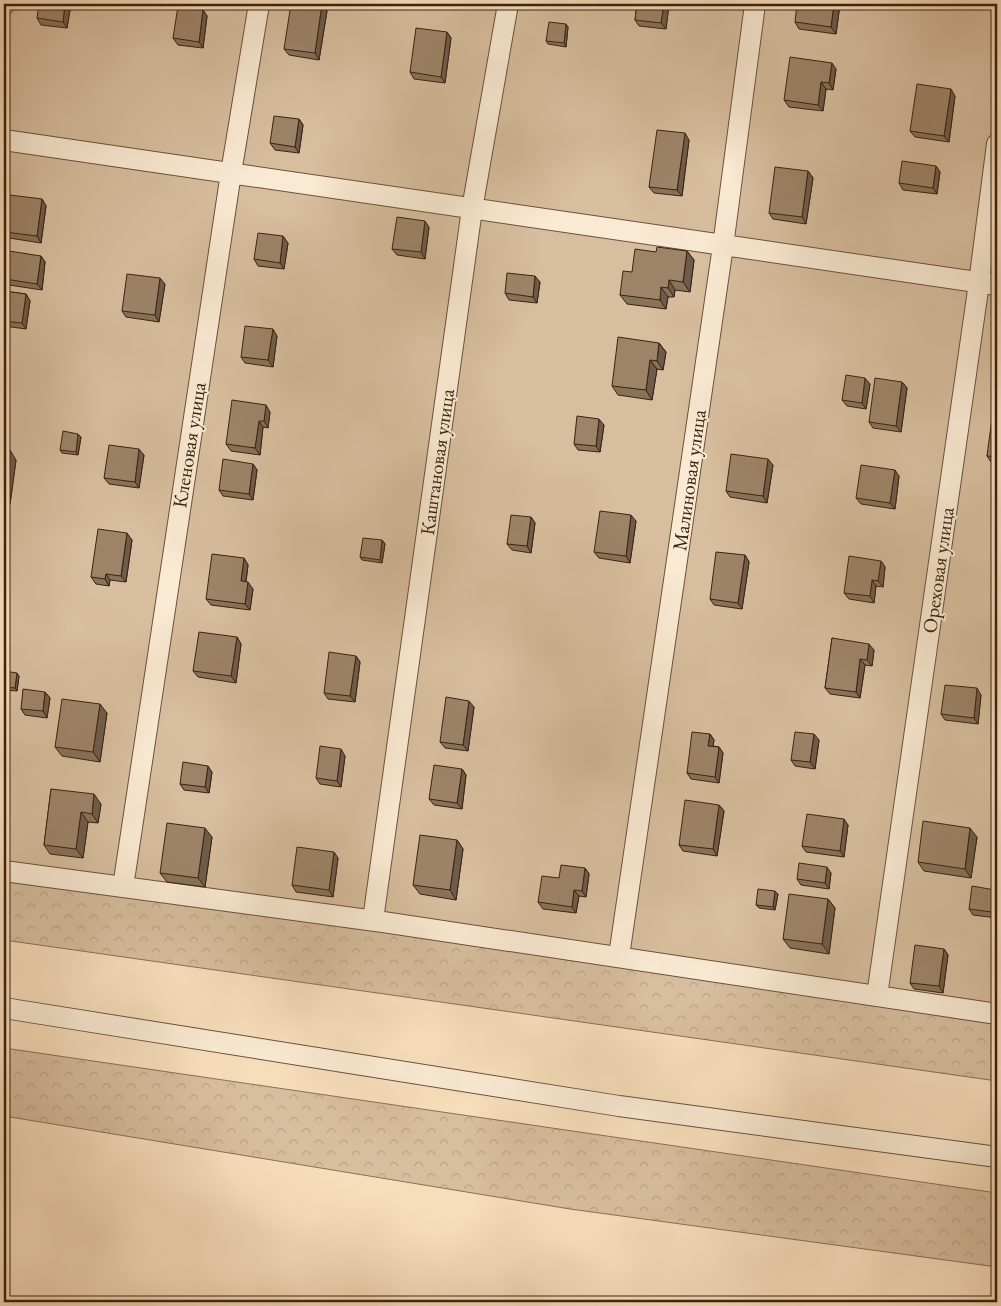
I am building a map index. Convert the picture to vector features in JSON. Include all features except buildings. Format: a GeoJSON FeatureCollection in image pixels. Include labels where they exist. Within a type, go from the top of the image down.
{"type":"FeatureCollection","features":[{"type":"Feature","properties":{"kind":"street","name":"Кленовая улица"},"geometry":{"type":"LineString","coordinates":[[123,887],[231,173],[259,4]]}},
{"type":"Feature","properties":{"kind":"street","name":"Каштановая улица"},"geometry":{"type":"LineString","coordinates":[[373,920],[472,209],[508,4]]}},
{"type":"Feature","properties":{"kind":"street","name":"Малиновая улица"},"geometry":{"type":"LineString","coordinates":[[620,956],[723,246],[755,4]]}},
{"type":"Feature","properties":{"kind":"street"},"geometry":{"type":"LineString","coordinates":[[4,140],[988,284]]}},
{"type":"Feature","properties":{"kind":"street","name":"Ореховая улица"},"geometry":{"type":"LineString","coordinates":[[877,996],[988,284],[997,144]]}},
{"type":"Feature","properties":{"kind":"street"},"geometry":{"type":"LineString","coordinates":[[4,870],[373,920],[997,1014]]}},
{"type":"Feature","properties":{"kind":"street"},"geometry":{"type":"LineString","coordinates":[[4,1008],[619,1106],[997,1157]]}},
{"type":"Feature","properties":{"kind":"green space"},"geometry":{"type":"Polygon","coordinates":[[[4,4],[997,4],[997,1006],[4,863],[4,4]]]}},
{"type":"Feature","properties":{"kind":"green space"},"geometry":{"type":"Polygon","coordinates":[[[4,873],[997,1017],[997,1081],[4,940],[4,873]]]}},
{"type":"Feature","properties":{"kind":"green space"},"geometry":{"type":"Polygon","coordinates":[[[4,1048],[997,1193],[997,1267],[570,1209],[4,1116],[4,1048]]]}}]}
